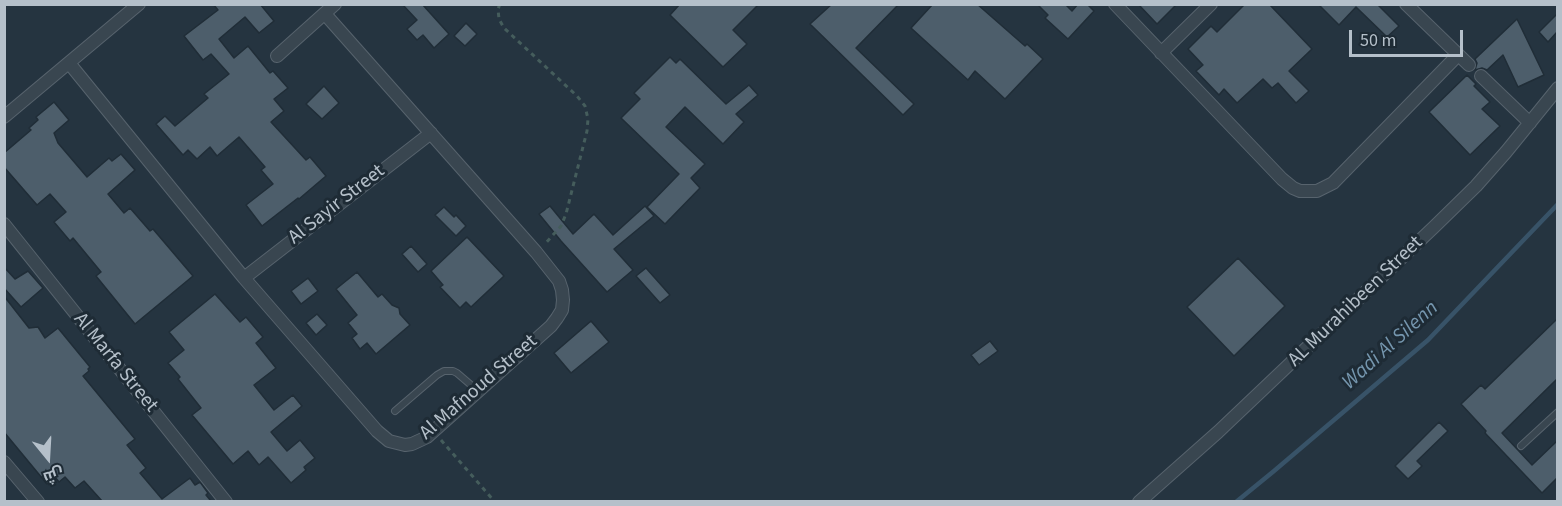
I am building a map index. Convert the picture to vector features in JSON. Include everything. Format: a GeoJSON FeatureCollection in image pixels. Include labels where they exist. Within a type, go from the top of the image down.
{"type":"FeatureCollection","features":[{"type":"Feature","properties":{"kind":"street"},"geometry":{"type":"LineString","coordinates":[[4,117],[139,4]]}},
{"type":"Feature","properties":{"kind":"street"},"geometry":{"type":"LineString","coordinates":[[277,56],[336,4]]}},
{"type":"Feature","properties":{"kind":"street"},"geometry":{"type":"LineString","coordinates":[[1115,4],[1282,180],[1293,188],[1309,192],[1326,188],[1333,183],[1458,55]]}},
{"type":"Feature","properties":{"kind":"street"},"geometry":{"type":"LineString","coordinates":[[1161,52],[1211,4]]}},
{"type":"Feature","properties":{"kind":"street"},"geometry":{"type":"LineString","coordinates":[[1406,4],[1469,65]]}},
{"type":"Feature","properties":{"kind":"street","name":"Al Mafnoud Street"},"geometry":{"type":"LineString","coordinates":[[69,63],[244,278],[382,437],[405,445],[420,441],[434,431],[551,326],[562,310],[562,290],[559,281],[536,252],[325,14]]}},
{"type":"Feature","properties":{"kind":"street"},"geometry":{"type":"LineString","coordinates":[[1481,76],[1530,123]]}},
{"type":"Feature","properties":{"kind":"street","name":"AL Murahibeen Street"},"geometry":{"type":"LineString","coordinates":[[1139,501],[1218,432],[1476,186],[1557,88]]}},
{"type":"Feature","properties":{"kind":"street","name":"Al Sayir Street"},"geometry":{"type":"LineString","coordinates":[[244,278],[431,133]]}},
{"type":"Feature","properties":{"kind":"street","name":"Al Marfa Street"},"geometry":{"type":"LineString","coordinates":[[4,224],[226,501]]}},
{"type":"Feature","properties":{"kind":"street"},"geometry":{"type":"LineString","coordinates":[[4,462],[38,501]]}},
{"type":"Feature","properties":{"kind":"lane"},"geometry":{"type":"LineString","coordinates":[[395,411],[444,371],[457,373],[478,392]]}},
{"type":"Feature","properties":{"kind":"lane"},"geometry":{"type":"LineString","coordinates":[[1521,446],[1557,412]]}},
{"type":"Feature","properties":{"kind":"path"},"geometry":{"type":"LineString","coordinates":[[500,4],[499,19],[504,28],[577,96],[585,106],[588,118],[587,131],[566,214],[561,226],[536,252]]}},
{"type":"Feature","properties":{"kind":"path"},"geometry":{"type":"LineString","coordinates":[[434,431],[495,501]]}},
{"type":"Feature","properties":{"kind":"building"},"geometry":{"type":"Polygon","coordinates":[[[213,4],[260,4],[274,21],[259,33],[245,17],[219,39],[234,58],[248,46],[270,73],[273,71],[288,88],[274,99],[284,111],[271,122],[306,160],[310,157],[326,176],[262,226],[246,205],[273,184],[261,170],[265,167],[239,137],[217,156],[210,147],[197,159],[188,150],[183,155],[156,124],[165,116],[175,126],[208,98],[204,94],[229,74],[211,54],[203,60],[184,36],[218,10],[213,4]]]}},
{"type":"Feature","properties":{"kind":"building"},"geometry":{"type":"Polygon","coordinates":[[[402,4],[422,4],[449,34],[434,48],[423,35],[417,40],[407,29],[417,20],[402,4]]]}},
{"type":"Feature","properties":{"kind":"building"},"geometry":{"type":"Polygon","coordinates":[[[680,4],[759,4],[733,30],[747,44],[723,67],[670,15],[680,4]]]}},
{"type":"Feature","properties":{"kind":"building"},"geometry":{"type":"Polygon","coordinates":[[[832,4],[899,4],[856,48],[914,104],[903,115],[810,24],[832,4]]]}},
{"type":"Feature","properties":{"kind":"building"},"geometry":{"type":"Polygon","coordinates":[[[933,4],[977,4],[1043,59],[1005,99],[975,71],[968,80],[911,28],[933,4]]]}},
{"type":"Feature","properties":{"kind":"building"},"geometry":{"type":"Polygon","coordinates":[[[1037,4],[1065,4],[1072,11],[1078,4],[1087,4],[1094,11],[1068,39],[1045,18],[1048,15],[1037,4]]]}},
{"type":"Feature","properties":{"kind":"building"},"geometry":{"type":"Polygon","coordinates":[[[1138,4],[1177,4],[1157,24],[1138,4]]]}},
{"type":"Feature","properties":{"kind":"building"},"geometry":{"type":"Polygon","coordinates":[[[1245,4],[1269,4],[1312,49],[1289,71],[1309,91],[1296,103],[1278,83],[1272,88],[1263,79],[1237,103],[1224,89],[1219,95],[1196,71],[1203,65],[1188,49],[1211,26],[1217,32],[1245,4]]]}},
{"type":"Feature","properties":{"kind":"building"},"geometry":{"type":"Polygon","coordinates":[[[1318,4],[1377,4],[1399,26],[1387,37],[1356,7],[1339,25],[1318,4]]]}},
{"type":"Feature","properties":{"kind":"building"},"geometry":{"type":"Polygon","coordinates":[[[1557,14],[1557,32],[1548,42],[1539,32],[1557,14]]]}},
{"type":"Feature","properties":{"kind":"building"},"geometry":{"type":"Polygon","coordinates":[[[1517,19],[1544,75],[1518,87],[1503,55],[1487,70],[1482,68],[1475,70],[1477,63],[1475,59],[1517,19]]]}},
{"type":"Feature","properties":{"kind":"building"},"geometry":{"type":"Polygon","coordinates":[[[466,23],[477,34],[465,46],[454,36],[466,23]]]}},
{"type":"Feature","properties":{"kind":"building"},"geometry":{"type":"Polygon","coordinates":[[[670,57],[676,63],[680,59],[726,104],[749,85],[758,95],[736,114],[744,122],[723,144],[685,107],[666,127],[705,164],[691,178],[700,188],[665,224],[647,207],[679,174],[621,118],[640,99],[634,93],[670,57]]]}},
{"type":"Feature","properties":{"kind":"building"},"geometry":{"type":"Polygon","coordinates":[[[1467,75],[1476,84],[1474,86],[1490,102],[1482,109],[1500,126],[1470,155],[1429,112],[1467,75]]]}},
{"type":"Feature","properties":{"kind":"building"},"geometry":{"type":"Polygon","coordinates":[[[324,86],[339,103],[322,119],[306,104],[324,86]]]}},
{"type":"Feature","properties":{"kind":"building"},"geometry":{"type":"Polygon","coordinates":[[[54,102],[69,120],[54,133],[58,143],[87,177],[109,158],[112,161],[121,154],[135,170],[108,194],[124,213],[130,208],[150,231],[153,229],[193,276],[135,324],[96,276],[101,272],[73,238],[70,241],[54,222],[66,212],[50,194],[37,205],[4,167],[4,153],[31,130],[29,128],[38,120],[36,117],[54,102]]]}},
{"type":"Feature","properties":{"kind":"building"},"geometry":{"type":"Polygon","coordinates":[[[550,206],[573,234],[594,214],[613,235],[645,206],[654,216],[614,249],[633,270],[607,292],[539,214],[550,206]]]}},
{"type":"Feature","properties":{"kind":"building"},"geometry":{"type":"Polygon","coordinates":[[[444,207],[466,226],[456,236],[435,215],[444,207]]]}},
{"type":"Feature","properties":{"kind":"building"},"geometry":{"type":"Polygon","coordinates":[[[467,237],[504,276],[471,307],[466,302],[460,308],[440,287],[443,285],[431,271],[467,237]]]}},
{"type":"Feature","properties":{"kind":"building"},"geometry":{"type":"Polygon","coordinates":[[[411,246],[427,264],[418,272],[402,254],[411,246]]]}},
{"type":"Feature","properties":{"kind":"building"},"geometry":{"type":"Polygon","coordinates":[[[1238,258],[1285,306],[1234,356],[1187,307],[1238,258]]]}},
{"type":"Feature","properties":{"kind":"building"},"geometry":{"type":"Polygon","coordinates":[[[4,267],[15,279],[28,271],[43,288],[21,307],[4,288],[4,267]]]}},
{"type":"Feature","properties":{"kind":"building"},"geometry":{"type":"Polygon","coordinates":[[[646,268],[670,295],[660,303],[636,276],[646,268]]]}},
{"type":"Feature","properties":{"kind":"building"},"geometry":{"type":"Polygon","coordinates":[[[357,272],[378,297],[382,294],[392,305],[399,308],[400,314],[410,325],[376,354],[367,343],[360,349],[352,338],[357,334],[348,323],[357,315],[336,289],[357,272]]]}},
{"type":"Feature","properties":{"kind":"building"},"geometry":{"type":"Polygon","coordinates":[[[308,278],[318,291],[301,304],[291,291],[308,278]]]}},
{"type":"Feature","properties":{"kind":"building"},"geometry":{"type":"Polygon","coordinates":[[[215,294],[240,322],[246,317],[263,337],[256,343],[276,368],[254,385],[274,410],[293,395],[302,406],[271,432],[287,451],[300,440],[315,458],[304,467],[306,470],[291,483],[268,457],[259,465],[248,451],[233,464],[192,415],[201,408],[168,363],[184,350],[169,332],[215,294]]]}},
{"type":"Feature","properties":{"kind":"building"},"geometry":{"type":"Polygon","coordinates":[[[4,296],[29,328],[38,327],[45,338],[58,328],[90,367],[83,376],[135,439],[127,445],[146,468],[140,473],[162,499],[190,478],[195,485],[200,482],[211,501],[102,501],[84,481],[75,488],[65,477],[59,482],[55,477],[47,484],[4,432],[4,296]]]}},
{"type":"Feature","properties":{"kind":"building"},"geometry":{"type":"Polygon","coordinates":[[[317,314],[327,325],[316,335],[306,323],[317,314]]]}},
{"type":"Feature","properties":{"kind":"building"},"geometry":{"type":"Polygon","coordinates":[[[1557,319],[1557,379],[1502,433],[1532,465],[1557,441],[1557,478],[1542,493],[1461,404],[1481,385],[1485,389],[1557,319]]]}},
{"type":"Feature","properties":{"kind":"building"},"geometry":{"type":"Polygon","coordinates":[[[591,321],[609,342],[571,373],[554,353],[591,321]]]}},
{"type":"Feature","properties":{"kind":"building"},"geometry":{"type":"Polygon","coordinates":[[[990,341],[998,351],[979,365],[971,355],[990,341]]]}},
{"type":"Feature","properties":{"kind":"building"},"geometry":{"type":"Polygon","coordinates":[[[1439,422],[1448,431],[1417,461],[1422,466],[1408,479],[1395,466],[1439,422]]]}},
{"type":"Feature","properties":{"kind":"waterway","name":"Wadi Al Silenn"},"geometry":{"type":"LineString","coordinates":[[1236,502],[1428,340],[1558,204]]}}]}
